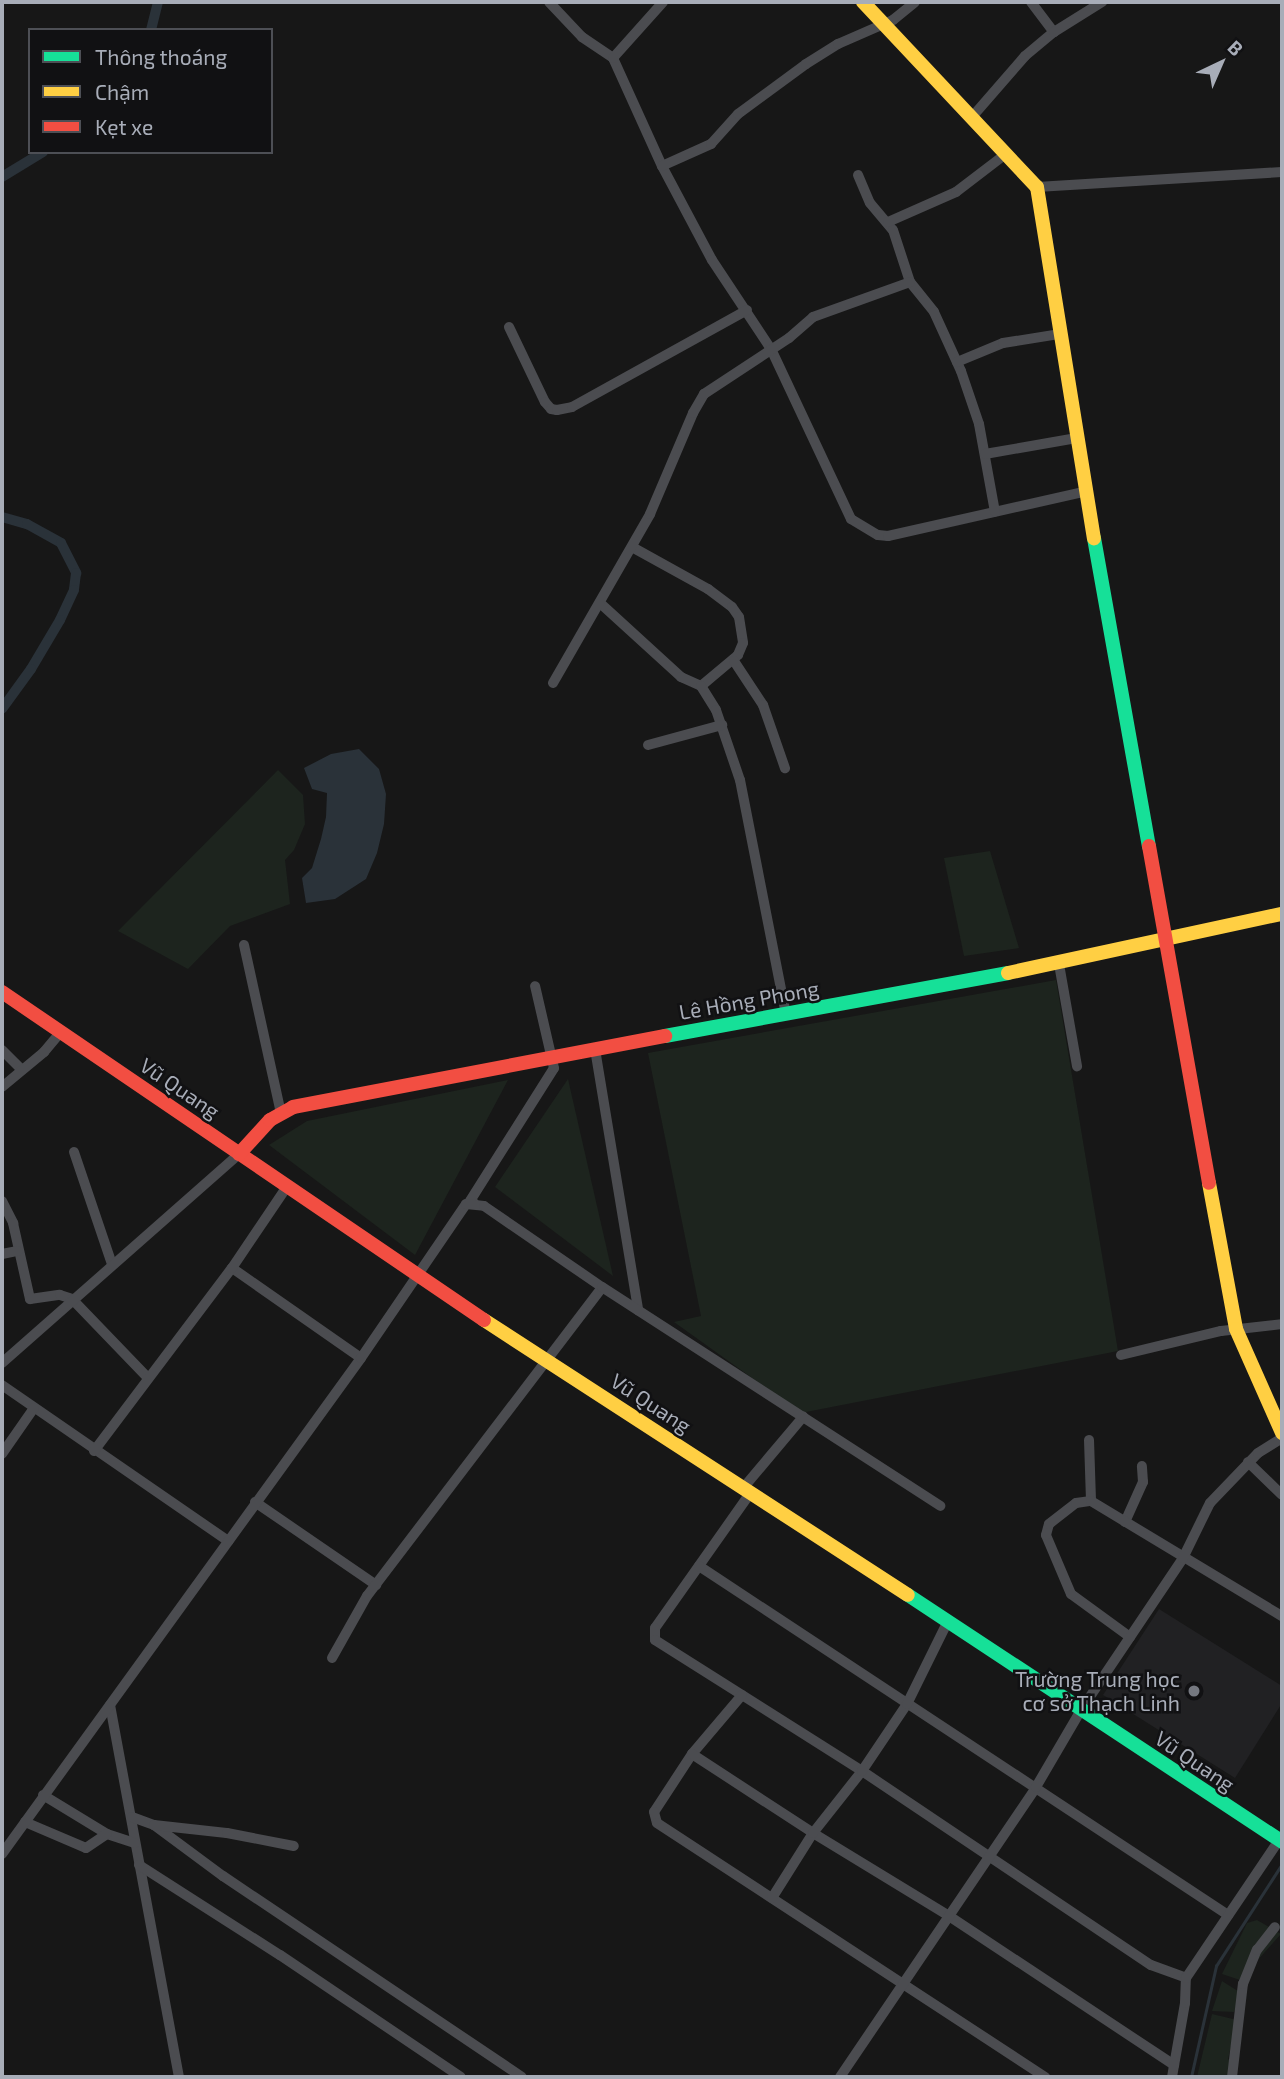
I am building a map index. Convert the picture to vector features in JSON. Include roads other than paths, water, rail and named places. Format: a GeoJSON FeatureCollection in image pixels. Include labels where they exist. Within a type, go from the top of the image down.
{"type":"FeatureCollection","features":[{"type":"Feature","properties":{"kind":"street"},"geometry":{"type":"LineString","coordinates":[[549,2],[582,37],[613,58],[662,166],[712,260],[771,349],[851,519],[863,528],[888,536],[1087,491]]}},
{"type":"Feature","properties":{"kind":"street"},"geometry":{"type":"LineString","coordinates":[[613,58],[663,2]]}},
{"type":"Feature","properties":{"kind":"street"},"geometry":{"type":"LineString","coordinates":[[840,2077],[1036,1787],[1081,1710],[1183,1558],[1210,1503],[1248,1462],[1282,1436],[1236,1329],[1077,438],[1037,187],[863,2]]}},
{"type":"Feature","properties":{"kind":"street"},"geometry":{"type":"LineString","coordinates":[[662,166],[711,145],[738,114],[806,64],[838,44],[883,24],[915,2]]}},
{"type":"Feature","properties":{"kind":"street"},"geometry":{"type":"LineString","coordinates":[[1031,2],[1054,32]]}},
{"type":"Feature","properties":{"kind":"street"},"geometry":{"type":"LineString","coordinates":[[972,117],[1017,65],[1054,32],[1102,2]]}},
{"type":"Feature","properties":{"kind":"street"},"geometry":{"type":"LineString","coordinates":[[888,222],[948,197],[1007,153]]}},
{"type":"Feature","properties":{"kind":"street"},"geometry":{"type":"LineString","coordinates":[[1037,187],[1282,172]]}},
{"type":"Feature","properties":{"kind":"street"},"geometry":{"type":"LineString","coordinates":[[858,175],[870,204],[888,222],[910,282],[934,312],[957,362],[974,405],[995,512]]}},
{"type":"Feature","properties":{"kind":"street"},"geometry":{"type":"LineString","coordinates":[[553,683],[655,506],[700,398],[818,314],[910,282]]}},
{"type":"Feature","properties":{"kind":"street"},"geometry":{"type":"LineString","coordinates":[[509,327],[545,402],[551,409],[557,410],[572,407],[747,310]]}},
{"type":"Feature","properties":{"kind":"street"},"geometry":{"type":"LineString","coordinates":[[957,362],[1003,343],[1060,334]]}},
{"type":"Feature","properties":{"kind":"street"},"geometry":{"type":"LineString","coordinates":[[985,454],[1077,438]]}},
{"type":"Feature","properties":{"kind":"street"},"geometry":{"type":"LineString","coordinates":[[632,547],[645,551],[708,589],[732,607],[738,617],[743,643],[734,661],[721,667],[701,686]]}},
{"type":"Feature","properties":{"kind":"street"},"geometry":{"type":"LineString","coordinates":[[600,603],[681,677],[701,686],[722,725],[740,780],[786,1014]]}},
{"type":"Feature","properties":{"kind":"street"},"geometry":{"type":"LineString","coordinates":[[734,661],[763,705],[785,768]]}},
{"type":"Feature","properties":{"kind":"street"},"geometry":{"type":"LineString","coordinates":[[648,745],[722,725]]}},
{"type":"Feature","properties":{"kind":"street","name":"Lê Hồng Phong"},"geometry":{"type":"LineString","coordinates":[[239,1154],[270,1120],[281,1113],[293,1107],[334,1097],[1059,964],[1282,914]]}},
{"type":"Feature","properties":{"kind":"street"},"geometry":{"type":"LineString","coordinates":[[243,945],[281,1113]]}},
{"type":"Feature","properties":{"kind":"street"},"geometry":{"type":"LineString","coordinates":[[1059,964],[1077,1066]]}},
{"type":"Feature","properties":{"kind":"street"},"geometry":{"type":"LineString","coordinates":[[474,1203],[470,1201],[554,1068],[535,986]]}},
{"type":"Feature","properties":{"kind":"street","name":"Vũ Quang"},"geometry":{"type":"LineString","coordinates":[[2,992],[416,1276],[748,1490],[1280,1841]]}},
{"type":"Feature","properties":{"kind":"street"},"geometry":{"type":"LineString","coordinates":[[2,1087],[61,1032]]}},
{"type":"Feature","properties":{"kind":"street"},"geometry":{"type":"LineString","coordinates":[[595,1049],[638,1310]]}},
{"type":"Feature","properties":{"kind":"street"},"geometry":{"type":"LineString","coordinates":[[2,1050],[22,1070]]}},
{"type":"Feature","properties":{"kind":"street"},"geometry":{"type":"LineString","coordinates":[[75,1152],[111,1264]]}},
{"type":"Feature","properties":{"kind":"street"},"geometry":{"type":"LineString","coordinates":[[2,1363],[111,1264],[239,1154]]}},
{"type":"Feature","properties":{"kind":"street"},"geometry":{"type":"LineString","coordinates":[[94,1451],[232,1268],[286,1188]]}},
{"type":"Feature","properties":{"kind":"street"},"geometry":{"type":"LineString","coordinates":[[2,1201],[13,1223],[30,1299],[60,1295],[72,1299],[148,1378]]}},
{"type":"Feature","properties":{"kind":"street"},"geometry":{"type":"LineString","coordinates":[[2,1854],[361,1358],[466,1204],[484,1206],[602,1287],[940,1506]]}},
{"type":"Feature","properties":{"kind":"street"},"geometry":{"type":"LineString","coordinates":[[2,1254],[18,1251]]}},
{"type":"Feature","properties":{"kind":"street"},"geometry":{"type":"LineString","coordinates":[[232,1268],[361,1358]]}},
{"type":"Feature","properties":{"kind":"street"},"geometry":{"type":"LineString","coordinates":[[332,1658],[351,1621],[376,1585],[602,1287]]}},
{"type":"Feature","properties":{"kind":"street"},"geometry":{"type":"LineString","coordinates":[[1121,1355],[1236,1329],[1282,1324]]}},
{"type":"Feature","properties":{"kind":"street"},"geometry":{"type":"LineString","coordinates":[[2,1385],[228,1541]]}},
{"type":"Feature","properties":{"kind":"street"},"geometry":{"type":"LineString","coordinates":[[2,1454],[34,1408]]}},
{"type":"Feature","properties":{"kind":"street"},"geometry":{"type":"LineString","coordinates":[[803,1417],[748,1490],[655,1628],[654,1636],[658,1643],[862,1771],[1151,1965],[1186,1979]]}},
{"type":"Feature","properties":{"kind":"street"},"geometry":{"type":"LineString","coordinates":[[1089,1440],[1091,1501]]}},
{"type":"Feature","properties":{"kind":"street"},"geometry":{"type":"LineString","coordinates":[[1248,1462],[1282,1496]]}},
{"type":"Feature","properties":{"kind":"street"},"geometry":{"type":"LineString","coordinates":[[1125,1522],[1143,1482],[1142,1466]]}},
{"type":"Feature","properties":{"kind":"street"},"geometry":{"type":"LineString","coordinates":[[1130,1637],[1070,1594],[1046,1535],[1049,1524],[1076,1503],[1091,1501],[1282,1616]]}},
{"type":"Feature","properties":{"kind":"street"},"geometry":{"type":"LineString","coordinates":[[255,1502],[376,1585]]}},
{"type":"Feature","properties":{"kind":"street"},"geometry":{"type":"LineString","coordinates":[[699,1566],[1228,1915]]}},
{"type":"Feature","properties":{"kind":"street"},"geometry":{"type":"LineString","coordinates":[[772,1898],[813,1833],[862,1771],[907,1704],[947,1623]]}},
{"type":"Feature","properties":{"kind":"street"},"geometry":{"type":"LineString","coordinates":[[741,1695],[692,1754],[654,1812],[657,1823],[1045,2077]]}},
{"type":"Feature","properties":{"kind":"street"},"geometry":{"type":"LineString","coordinates":[[110,1705],[179,2077]]}},
{"type":"Feature","properties":{"kind":"street"},"geometry":{"type":"LineString","coordinates":[[692,1754],[813,1833],[949,1916],[1174,2065]]}},
{"type":"Feature","properties":{"kind":"street"},"geometry":{"type":"LineString","coordinates":[[43,1795],[107,1834],[135,1843]]}},
{"type":"Feature","properties":{"kind":"street"},"geometry":{"type":"LineString","coordinates":[[132,1817],[154,1825],[227,1833],[294,1846]]}},
{"type":"Feature","properties":{"kind":"street"},"geometry":{"type":"LineString","coordinates":[[25,1822],[86,1848],[94,1846],[107,1834]]}},
{"type":"Feature","properties":{"kind":"street"},"geometry":{"type":"LineString","coordinates":[[154,1825],[223,1877],[522,2077]]}},
{"type":"Feature","properties":{"kind":"street"},"geometry":{"type":"LineString","coordinates":[[1172,2077],[1185,2003],[1186,1979],[1280,1841]]}},
{"type":"Feature","properties":{"kind":"street"},"geometry":{"type":"LineString","coordinates":[[139,1866],[280,1955],[461,2077]]}},
{"type":"Feature","properties":{"kind":"street"},"geometry":{"type":"LineString","coordinates":[[1232,2077],[1243,1984],[1257,1950],[1275,1927]]}},
{"type":"Feature","properties":{"kind":"waterway"},"geometry":{"type":"LineString","coordinates":[[152,28],[158,2]]}},
{"type":"Feature","properties":{"kind":"waterway"},"geometry":{"type":"LineString","coordinates":[[2,177],[40,154]]}},
{"type":"Feature","properties":{"kind":"waterway"},"geometry":{"type":"LineString","coordinates":[[2,517],[27,524],[61,543],[76,573],[74,590],[60,620],[31,669],[2,709]]}},
{"type":"Feature","properties":{"kind":"waterway"},"geometry":{"type":"LineString","coordinates":[[1191,2077],[1216,1966],[1282,1864]]}},
{"type":"Feature","properties":{"kind":"place","name":"Trường Trung học cơ sở Thạch Linh"},"geometry":{"type":"Point","coordinates":[1194,1691]}}]}
